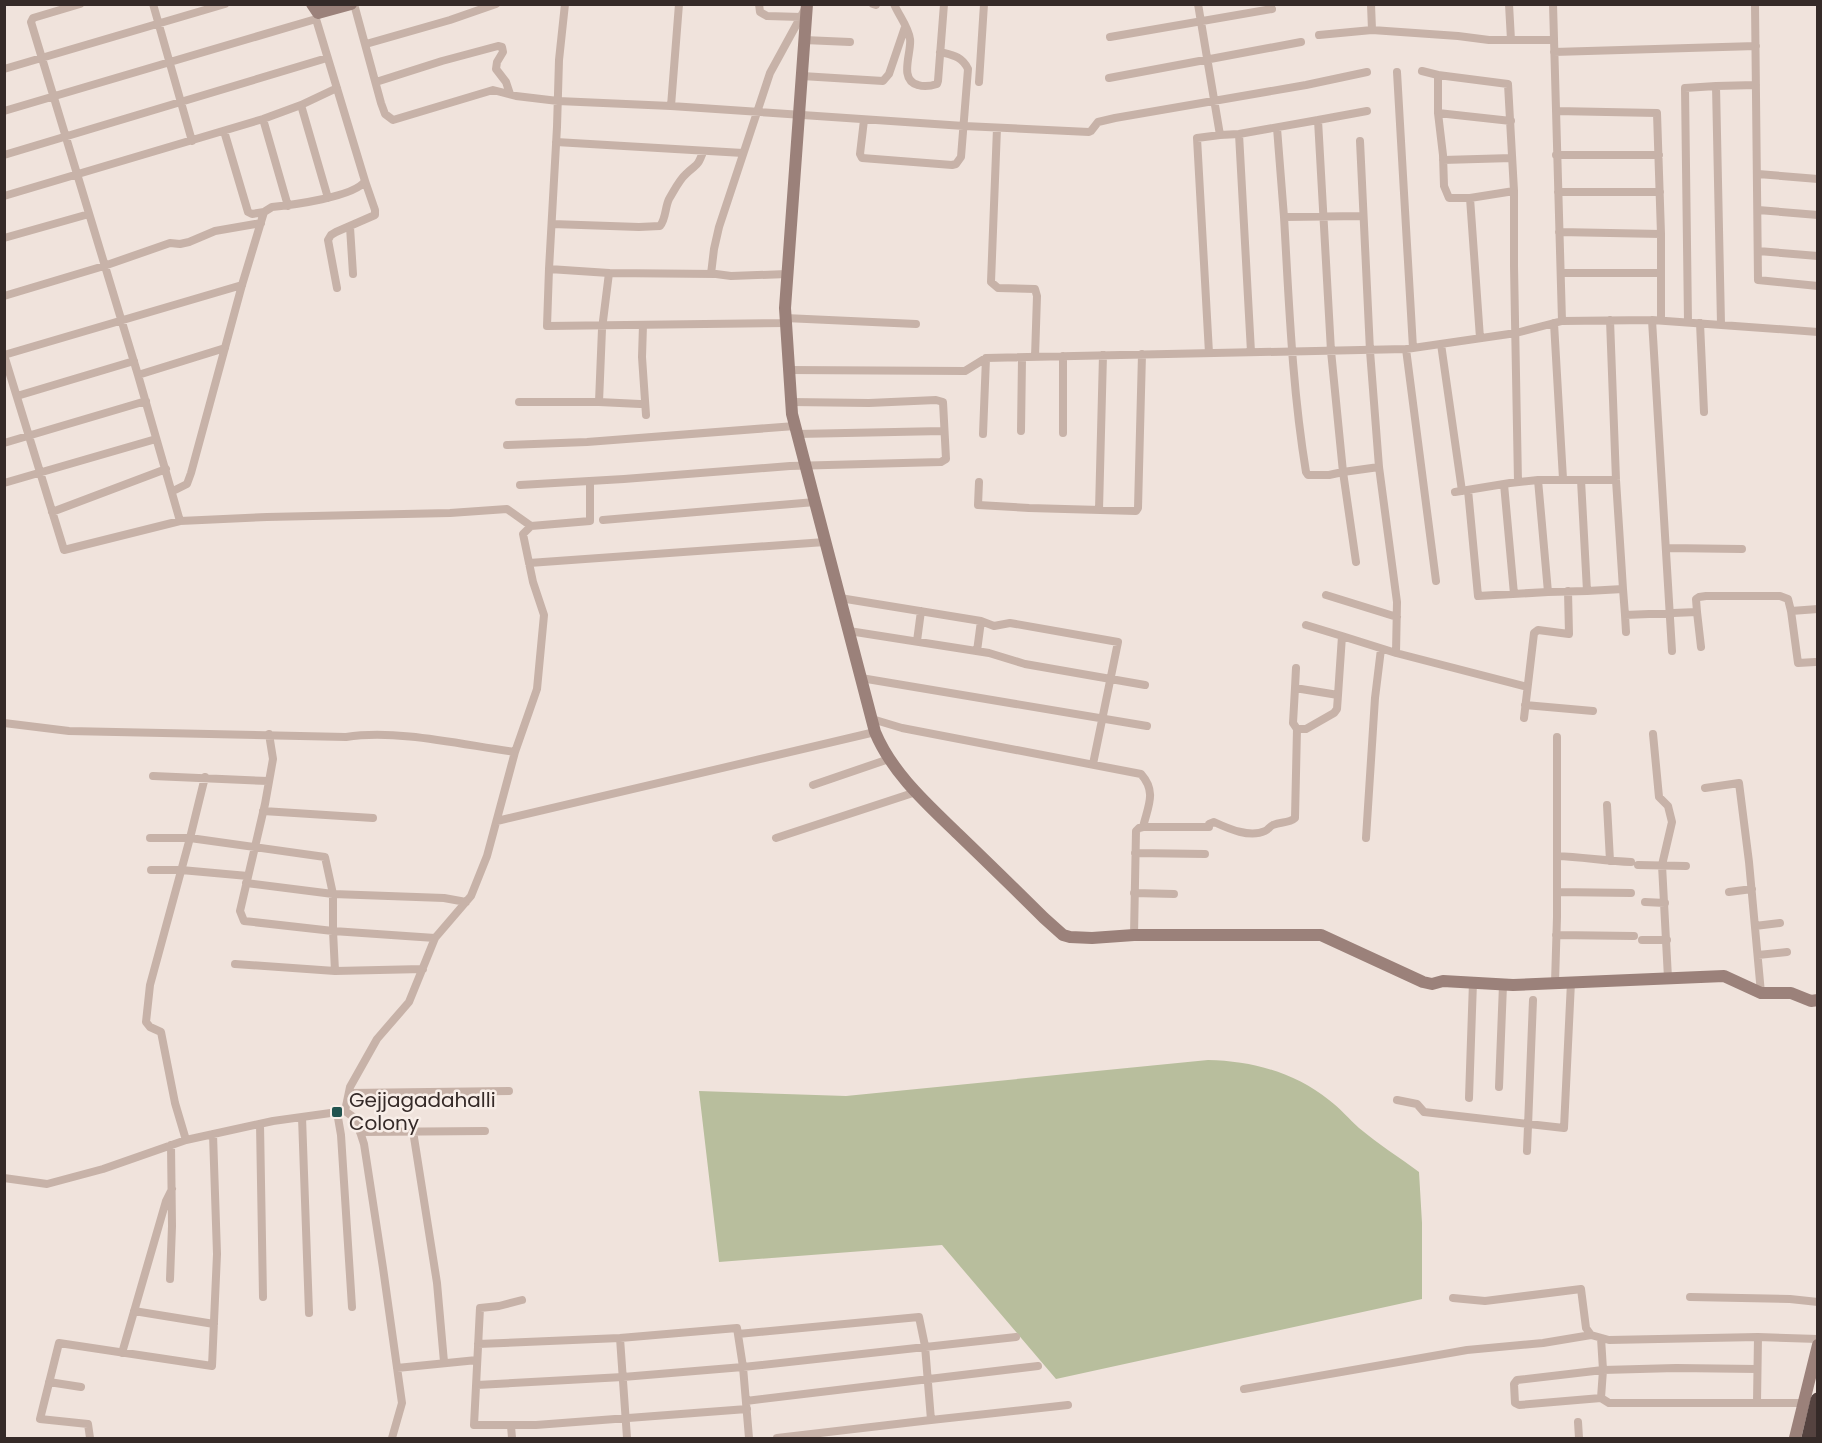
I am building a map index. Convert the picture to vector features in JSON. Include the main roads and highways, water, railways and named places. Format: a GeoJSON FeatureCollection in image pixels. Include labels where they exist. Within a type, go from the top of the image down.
{"type":"FeatureCollection","features":[{"type":"Feature","properties":{"kind":"highway"},"geometry":{"type":"LineString","coordinates":[[1809,1438],[1811,1401]]}},
{"type":"Feature","properties":{"kind":"place","name":"Gejjagadahalli Colony"},"geometry":{"type":"Point","coordinates":[337,1112]}}]}
